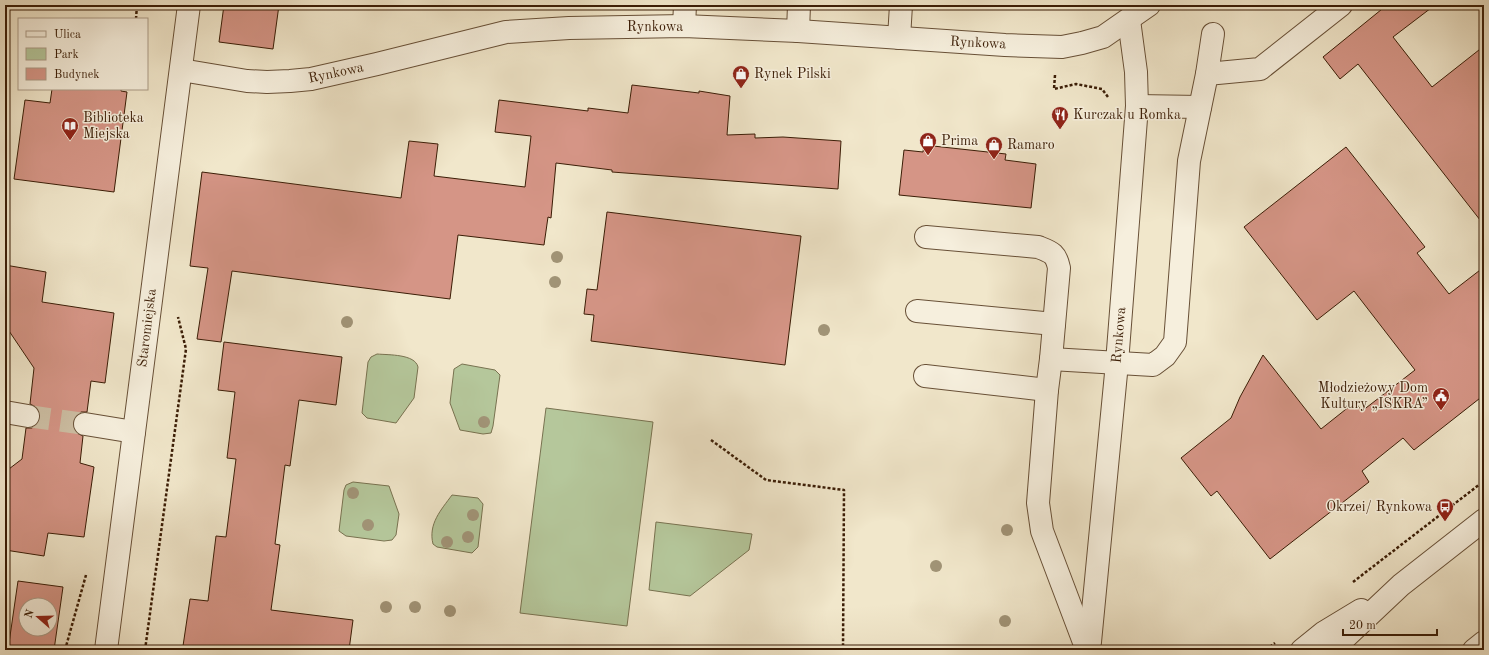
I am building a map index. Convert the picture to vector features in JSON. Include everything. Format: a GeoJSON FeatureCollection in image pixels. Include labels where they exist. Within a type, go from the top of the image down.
{"type":"FeatureCollection","features":[{"type":"Feature","properties":{"kind":"street","name":"Staromiejska"},"geometry":{"type":"LineString","coordinates":[[106,650],[189,5]]}},
{"type":"Feature","properties":{"kind":"street"},"geometry":{"type":"LineString","coordinates":[[798,31],[799,5]]}},
{"type":"Feature","properties":{"kind":"street"},"geometry":{"type":"LineString","coordinates":[[899,38],[900,5]]}},
{"type":"Feature","properties":{"kind":"street","name":"Rynkowa"},"geometry":{"type":"LineString","coordinates":[[181,70],[246,81],[267,82],[311,79],[506,32],[569,28],[685,16],[798,31],[1005,45],[1056,46],[1082,43],[1103,37],[1149,5]]}},
{"type":"Feature","properties":{"kind":"street"},"geometry":{"type":"LineString","coordinates":[[1207,74],[1260,69],[1340,5]]}},
{"type":"Feature","properties":{"kind":"street","name":"Rynkowa"},"geometry":{"type":"LineString","coordinates":[[1088,650],[1117,363],[1137,106],[1136,72],[1129,20]]}},
{"type":"Feature","properties":{"kind":"street"},"geometry":{"type":"LineString","coordinates":[[1051,359],[1153,365],[1165,356],[1175,342],[1189,160],[1207,74],[1213,34]]}},
{"type":"Feature","properties":{"kind":"street"},"geometry":{"type":"LineString","coordinates":[[1137,106],[1200,106]]}},
{"type":"Feature","properties":{"kind":"street"},"geometry":{"type":"LineString","coordinates":[[926,238],[1038,247],[1050,252],[1057,259],[1059,268],[1038,503],[1042,531],[1088,650]]}},
{"type":"Feature","properties":{"kind":"street"},"geometry":{"type":"LineString","coordinates":[[917,311],[1054,324]]}},
{"type":"Feature","properties":{"kind":"street"},"geometry":{"type":"LineString","coordinates":[[925,376],[1047,390]]}},
{"type":"Feature","properties":{"kind":"street"},"geometry":{"type":"LineString","coordinates":[[5,412],[28,416]]}},
{"type":"Feature","properties":{"kind":"street"},"geometry":{"type":"LineString","coordinates":[[85,424],[134,432]]}},
{"type":"Feature","properties":{"kind":"street"},"geometry":{"type":"LineString","coordinates":[[1332,650],[1401,585],[1484,520]]}},
{"type":"Feature","properties":{"kind":"street"},"geometry":{"type":"LineString","coordinates":[[1302,650],[1323,633],[1401,585]]}},
{"type":"Feature","properties":{"kind":"street"},"geometry":{"type":"LineString","coordinates":[[1474,650],[1484,642]]}},
{"type":"Feature","properties":{"kind":"path"},"geometry":{"type":"LineString","coordinates":[[106,5],[116,8]]}},
{"type":"Feature","properties":{"kind":"path"},"geometry":{"type":"LineString","coordinates":[[136,18],[137,5]]}},
{"type":"Feature","properties":{"kind":"path"},"geometry":{"type":"LineString","coordinates":[[1056,46],[1054,89],[1076,84],[1102,89],[1111,101]]}},
{"type":"Feature","properties":{"kind":"path"},"geometry":{"type":"LineString","coordinates":[[145,650],[186,349],[177,314]]}},
{"type":"Feature","properties":{"kind":"path"},"geometry":{"type":"LineString","coordinates":[[711,440],[766,480],[844,490],[843,650]]}},
{"type":"Feature","properties":{"kind":"path"},"geometry":{"type":"LineString","coordinates":[[1352,583],[1484,481]]}},
{"type":"Feature","properties":{"kind":"path"},"geometry":{"type":"LineString","coordinates":[[1266,650],[1278,640]]}},
{"type":"Feature","properties":{"kind":"path"},"geometry":{"type":"LineString","coordinates":[[66,646],[78,650]]}},
{"type":"Feature","properties":{"kind":"green space"},"geometry":{"type":"Polygon","coordinates":[[[377,354],[407,357],[416,363],[418,367],[414,398],[396,423],[367,418],[362,413],[368,362],[371,357],[377,354]]]}},
{"type":"Feature","properties":{"kind":"green space"},"geometry":{"type":"Polygon","coordinates":[[[462,364],[495,370],[500,375],[491,433],[483,434],[460,430],[450,403],[454,369],[462,364]]]}},
{"type":"Feature","properties":{"kind":"green space"},"geometry":{"type":"Polygon","coordinates":[[[546,408],[653,422],[627,626],[520,613],[546,408]]]}},
{"type":"Feature","properties":{"kind":"green space"},"geometry":{"type":"Polygon","coordinates":[[[353,482],[389,486],[399,514],[396,535],[392,540],[384,541],[346,536],[339,531],[344,490],[346,485],[353,482]]]}},
{"type":"Feature","properties":{"kind":"green space"},"geometry":{"type":"Polygon","coordinates":[[[452,495],[478,498],[483,504],[478,547],[472,553],[437,547],[433,544],[432,530],[436,518],[452,495]]]}},
{"type":"Feature","properties":{"kind":"green space"},"geometry":{"type":"Polygon","coordinates":[[[656,522],[752,534],[749,550],[690,596],[649,590],[656,522]]]}},
{"type":"Feature","properties":{"kind":"building"},"geometry":{"type":"Polygon","coordinates":[[[224,5],[279,5],[273,49],[219,42],[224,5]]]}},
{"type":"Feature","properties":{"kind":"building"},"geometry":{"type":"Polygon","coordinates":[[[1387,5],[1435,5],[1393,37],[1432,87],[1484,46],[1484,225],[1358,64],[1340,79],[1323,57],[1387,5]]]}},
{"type":"Feature","properties":{"kind":"building"},"geometry":{"type":"Polygon","coordinates":[[[632,85],[699,93],[699,91],[730,96],[727,135],[755,134],[755,138],[783,137],[841,141],[838,189],[612,172],[612,170],[556,163],[551,218],[548,217],[544,245],[458,235],[450,299],[232,271],[221,342],[197,339],[208,268],[190,266],[202,172],[401,198],[409,141],[438,144],[434,176],[525,187],[531,136],[495,132],[499,100],[588,111],[588,108],[628,113],[632,85]]]}},
{"type":"Feature","properties":{"kind":"building","name":"Biblioteka Miejska"},"geometry":{"type":"Polygon","coordinates":[[[52,90],[121,90],[127,92],[114,192],[14,179],[25,100],[50,103],[52,90]]]}},
{"type":"Feature","properties":{"kind":"building"},"geometry":{"type":"Polygon","coordinates":[[[924,145],[1006,154],[1005,160],[1036,164],[1031,208],[899,195],[904,150],[923,152],[924,145]]]}},
{"type":"Feature","properties":{"kind":"building"},"geometry":{"type":"Polygon","coordinates":[[[1346,147],[1425,247],[1417,253],[1449,294],[1484,267],[1484,395],[1414,450],[1403,438],[1362,471],[1369,482],[1270,559],[1217,491],[1211,496],[1181,458],[1231,418],[1240,397],[1263,355],[1321,429],[1355,402],[1362,411],[1415,370],[1354,291],[1317,320],[1244,227],[1346,147]]]}},
{"type":"Feature","properties":{"kind":"building"},"geometry":{"type":"Polygon","coordinates":[[[607,212],[801,236],[785,365],[591,341],[594,315],[584,314],[587,289],[597,290],[607,212]]]}},
{"type":"Feature","properties":{"kind":"building"},"geometry":{"type":"Polygon","coordinates":[[[5,265],[46,272],[42,302],[114,313],[105,383],[91,381],[87,412],[81,412],[76,416],[73,422],[73,429],[83,436],[80,463],[94,467],[84,537],[48,533],[44,556],[5,550],[5,472],[22,459],[26,428],[32,428],[37,424],[40,418],[40,412],[36,407],[30,404],[34,368],[5,325],[5,265]]]}},
{"type":"Feature","properties":{"kind":"building"},"geometry":{"type":"Polygon","coordinates":[[[224,342],[342,357],[336,405],[299,400],[290,466],[285,465],[275,544],[280,545],[271,610],[353,620],[349,650],[214,650],[183,646],[190,599],[208,601],[216,536],[226,537],[236,459],[227,458],[235,392],[218,390],[224,342]]]}},
{"type":"Feature","properties":{"kind":"building"},"geometry":{"type":"Polygon","coordinates":[[[18,581],[63,587],[58,622],[58,597],[18,597],[18,637],[56,637],[54,650],[8,650],[18,581]]]}},
{"type":"Feature","properties":{"kind":"tunnel"},"geometry":{"type":"LineString","coordinates":[[28,416],[85,424]]}},
{"type":"Feature","properties":{"kind":"place","name":"Rynek Pilski"},"geometry":{"type":"Point","coordinates":[741,89]}},
{"type":"Feature","properties":{"kind":"place","name":"Kurczak u Romka"},"geometry":{"type":"Point","coordinates":[1060,130]}},
{"type":"Feature","properties":{"kind":"place","name":"Biblioteka Miejska"},"geometry":{"type":"Point","coordinates":[70,141]}},
{"type":"Feature","properties":{"kind":"place","name":"Prima"},"geometry":{"type":"Point","coordinates":[928,156]}},
{"type":"Feature","properties":{"kind":"place","name":"Ramaro"},"geometry":{"type":"Point","coordinates":[994,160]}},
{"type":"Feature","properties":{"kind":"place","name":"Młodzieżowy Dom Kultury „ISKRA”"},"geometry":{"type":"Point","coordinates":[1441,411]}},
{"type":"Feature","properties":{"kind":"place","name":"Okrzei/ Rynkowa"},"geometry":{"type":"Point","coordinates":[1445,522]}}]}
